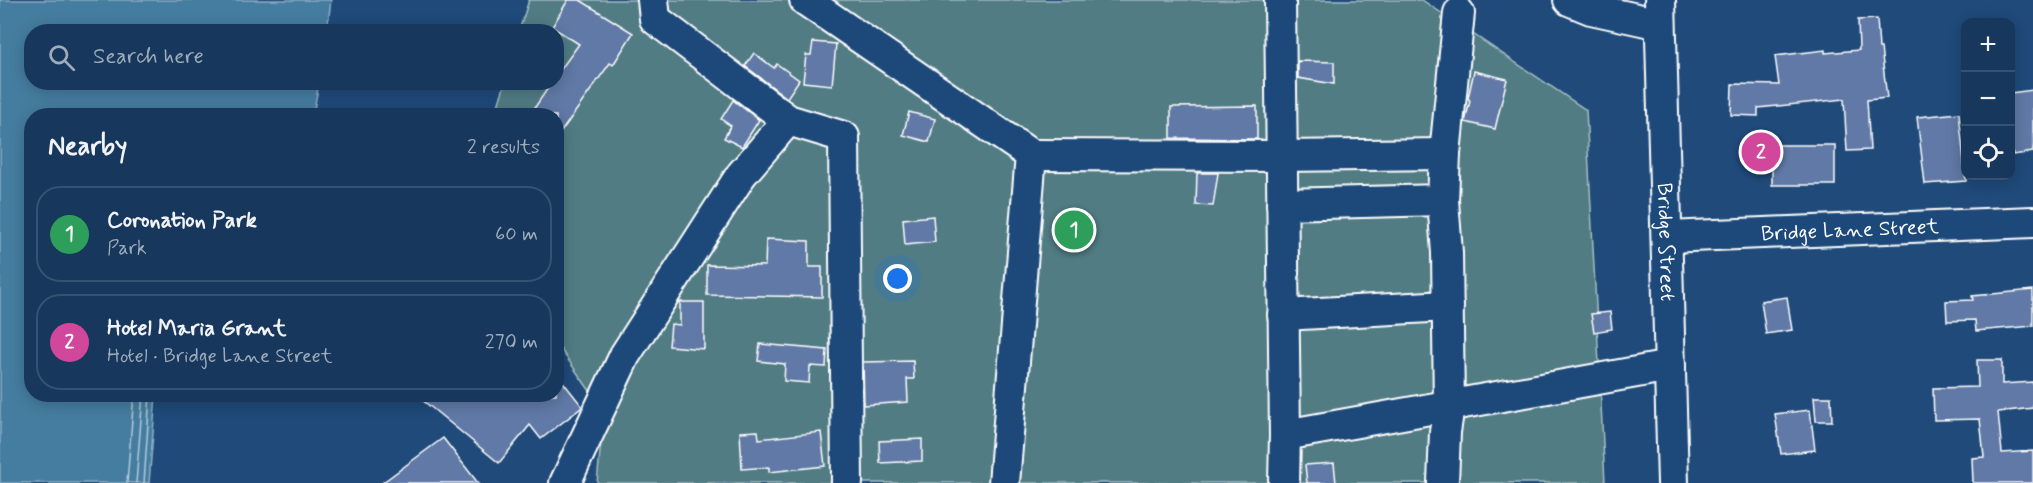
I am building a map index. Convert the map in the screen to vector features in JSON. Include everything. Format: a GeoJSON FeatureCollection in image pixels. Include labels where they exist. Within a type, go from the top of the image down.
{"type":"FeatureCollection","features":[{"type":"Feature","properties":{"kind":"street"},"geometry":{"type":"LineString","coordinates":[[653,0],[655,19],[788,120],[844,137],[847,483]]}},
{"type":"Feature","properties":{"kind":"street"},"geometry":{"type":"LineString","coordinates":[[805,0],[1030,155],[1445,154]]}},
{"type":"Feature","properties":{"kind":"street"},"geometry":{"type":"LineString","coordinates":[[1280,0],[1284,483]]}},
{"type":"Feature","properties":{"kind":"street"},"geometry":{"type":"LineString","coordinates":[[1569,0],[1591,9],[1660,12]]}},
{"type":"Feature","properties":{"kind":"street","name":"Bridge Street"},"geometry":{"type":"LineString","coordinates":[[1660,12],[1673,483]]}},
{"type":"Feature","properties":{"kind":"street"},"geometry":{"type":"LineString","coordinates":[[1443,483],[1445,432],[1449,406],[1448,306],[1443,200],[1445,154],[1459,13]]}},
{"type":"Feature","properties":{"kind":"street"},"geometry":{"type":"LineString","coordinates":[[565,483],[625,356],[741,175],[788,120]]}},
{"type":"Feature","properties":{"kind":"street"},"geometry":{"type":"LineString","coordinates":[[1004,483],[1030,155]]}},
{"type":"Feature","properties":{"kind":"street"},"geometry":{"type":"LineString","coordinates":[[1282,204],[1443,200]]}},
{"type":"Feature","properties":{"kind":"street","name":"Bridge Lane Street"},"geometry":{"type":"LineString","coordinates":[[1667,237],[2033,222]]}},
{"type":"Feature","properties":{"kind":"street"},"geometry":{"type":"LineString","coordinates":[[1283,315],[1448,306]]}},
{"type":"Feature","properties":{"kind":"street"},"geometry":{"type":"LineString","coordinates":[[1285,435],[1670,366]]}},
{"type":"Feature","properties":{"kind":"green space"},"geometry":{"type":"Polygon","coordinates":[[[529,0],[1422,0],[1586,110],[1605,483],[597,483],[604,411],[564,354],[564,108],[497,108],[503,90],[564,90],[564,24],[521,24],[529,0]]]}},
{"type":"Feature","properties":{"kind":"water"},"geometry":{"type":"Polygon","coordinates":[[[0,0],[331,0],[328,24],[24,24],[24,90],[318,90],[314,108],[24,108],[24,402],[155,402],[149,483],[0,483],[0,0]]]}},
{"type":"Feature","properties":{"kind":"building"},"geometry":{"type":"Polygon","coordinates":[[[568,0],[580,0],[633,33],[613,65],[610,63],[564,128],[564,108],[534,108],[547,90],[564,90],[564,65],[579,44],[564,35],[564,24],[554,24],[568,0]]]}},
{"type":"Feature","properties":{"kind":"building"},"geometry":{"type":"Polygon","coordinates":[[[1877,19],[1887,98],[1867,100],[1870,150],[1847,151],[1844,99],[1758,108],[1758,116],[1731,115],[1732,84],[1779,85],[1775,56],[1825,50],[1825,53],[1859,50],[1858,20],[1877,19]]]}},
{"type":"Feature","properties":{"kind":"building"},"geometry":{"type":"Polygon","coordinates":[[[813,42],[836,44],[832,85],[803,82],[806,55],[811,55],[813,42]]]}},
{"type":"Feature","properties":{"kind":"building"},"geometry":{"type":"Polygon","coordinates":[[[754,53],[774,68],[777,64],[799,80],[787,98],[745,66],[754,53]]]}},
{"type":"Feature","properties":{"kind":"building"},"geometry":{"type":"Polygon","coordinates":[[[1298,61],[1334,62],[1334,84],[1298,78],[1298,61]]]}},
{"type":"Feature","properties":{"kind":"building"},"geometry":{"type":"Polygon","coordinates":[[[1474,71],[1507,79],[1495,129],[1465,122],[1474,71]]]}},
{"type":"Feature","properties":{"kind":"building"},"geometry":{"type":"Polygon","coordinates":[[[2033,90],[2033,152],[2015,155],[2015,126],[2015,92],[2033,90]]]}},
{"type":"Feature","properties":{"kind":"building"},"geometry":{"type":"Polygon","coordinates":[[[733,100],[759,120],[742,147],[724,138],[731,126],[721,119],[733,100]]]}},
{"type":"Feature","properties":{"kind":"building"},"geometry":{"type":"Polygon","coordinates":[[[1257,106],[1257,139],[1171,138],[1171,107],[1257,106]]]}},
{"type":"Feature","properties":{"kind":"building"},"geometry":{"type":"Polygon","coordinates":[[[909,112],[935,119],[929,142],[903,135],[909,112]]]}},
{"type":"Feature","properties":{"kind":"building"},"geometry":{"type":"Polygon","coordinates":[[[1959,113],[1961,180],[1966,181],[1925,184],[1917,117],[1959,113]]]}},
{"type":"Feature","properties":{"kind":"building"},"geometry":{"type":"Polygon","coordinates":[[[1772,145],[1835,145],[1835,185],[1772,185],[1772,145]]]}},
{"type":"Feature","properties":{"kind":"building"},"geometry":{"type":"Polygon","coordinates":[[[1197,173],[1218,173],[1213,206],[1196,205],[1197,173]]]}},
{"type":"Feature","properties":{"kind":"building"},"geometry":{"type":"Polygon","coordinates":[[[933,216],[935,242],[905,245],[903,219],[933,216]]]}},
{"type":"Feature","properties":{"kind":"building"},"geometry":{"type":"Polygon","coordinates":[[[1055,217],[1082,217],[1081,238],[1054,237],[1055,217]]]}},
{"type":"Feature","properties":{"kind":"building"},"geometry":{"type":"Polygon","coordinates":[[[766,239],[809,241],[809,267],[822,267],[822,297],[707,295],[707,265],[765,266],[766,239]]]}},
{"type":"Feature","properties":{"kind":"building"},"geometry":{"type":"Polygon","coordinates":[[[2033,290],[2033,326],[1976,331],[1975,320],[1947,321],[1946,301],[1973,300],[1972,296],[2033,290]]]}},
{"type":"Feature","properties":{"kind":"building"},"geometry":{"type":"Polygon","coordinates":[[[1787,297],[1792,330],[1766,334],[1761,301],[1787,297]]]}},
{"type":"Feature","properties":{"kind":"building"},"geometry":{"type":"Polygon","coordinates":[[[680,302],[704,302],[704,349],[669,346],[671,324],[680,325],[680,302]]]}},
{"type":"Feature","properties":{"kind":"building"},"geometry":{"type":"Polygon","coordinates":[[[1610,312],[1612,329],[1594,332],[1591,314],[1610,312]]]}},
{"type":"Feature","properties":{"kind":"building"},"geometry":{"type":"Polygon","coordinates":[[[760,344],[827,350],[826,367],[810,366],[809,383],[784,381],[785,364],[758,361],[760,344]]]}},
{"type":"Feature","properties":{"kind":"building"},"geometry":{"type":"Polygon","coordinates":[[[1977,360],[2002,360],[2002,384],[2033,382],[2033,408],[1998,412],[2002,453],[2033,451],[2033,483],[1973,483],[1972,458],[1984,457],[1980,419],[1934,420],[1933,388],[1978,387],[1977,360]]]}},
{"type":"Feature","properties":{"kind":"building"},"geometry":{"type":"Polygon","coordinates":[[[913,361],[914,379],[907,379],[908,402],[864,405],[863,362],[913,361]]]}},
{"type":"Feature","properties":{"kind":"building"},"geometry":{"type":"Polygon","coordinates":[[[564,383],[582,406],[581,408],[541,439],[530,425],[499,463],[425,402],[564,402],[564,383]]]}},
{"type":"Feature","properties":{"kind":"building"},"geometry":{"type":"Polygon","coordinates":[[[1814,397],[1831,397],[1832,421],[1816,421],[1814,397]]]}},
{"type":"Feature","properties":{"kind":"building"},"geometry":{"type":"Polygon","coordinates":[[[1810,410],[1815,450],[1781,454],[1775,414],[1810,410]]]}},
{"type":"Feature","properties":{"kind":"building"},"geometry":{"type":"Polygon","coordinates":[[[758,431],[759,439],[821,432],[825,466],[769,472],[769,467],[742,469],[740,432],[758,431]]]}},
{"type":"Feature","properties":{"kind":"building"},"geometry":{"type":"Polygon","coordinates":[[[443,438],[478,483],[382,483],[443,438]]]}},
{"type":"Feature","properties":{"kind":"building"},"geometry":{"type":"Polygon","coordinates":[[[922,439],[922,461],[880,463],[879,441],[922,439]]]}},
{"type":"Feature","properties":{"kind":"building"},"geometry":{"type":"Polygon","coordinates":[[[1334,463],[1336,483],[1307,483],[1305,465],[1334,463]]]}},
{"type":"Feature","properties":{"kind":"place","name":"Hotel Maria Grant"},"geometry":{"type":"Point","coordinates":[1761,152]}},
{"type":"Feature","properties":{"kind":"place","name":"Coronation Park"},"geometry":{"type":"Point","coordinates":[1074,230]}}]}
